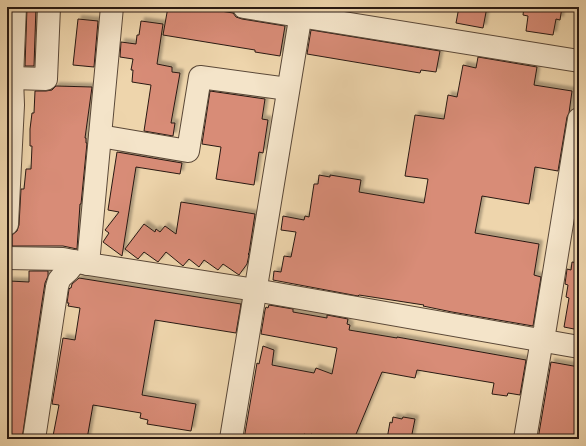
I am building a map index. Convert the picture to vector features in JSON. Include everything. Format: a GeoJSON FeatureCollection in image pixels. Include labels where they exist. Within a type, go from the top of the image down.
{"type":"FeatureCollection","features":[{"type":"Feature","properties":{"kind":"street"},"geometry":{"type":"LineString","coordinates":[[7,224],[13,105],[12,78],[15,7]]}},
{"type":"Feature","properties":{"kind":"street"},"geometry":{"type":"LineString","coordinates":[[12,78],[46,79],[49,7]]}},
{"type":"Feature","properties":{"kind":"street"},"geometry":{"type":"LineString","coordinates":[[81,263],[100,136],[112,7]]}},
{"type":"Feature","properties":{"kind":"street"},"geometry":{"type":"LineString","coordinates":[[244,7],[301,12],[579,61]]}},
{"type":"Feature","properties":{"kind":"street"},"geometry":{"type":"LineString","coordinates":[[231,439],[301,12]]}},
{"type":"Feature","properties":{"kind":"street"},"geometry":{"type":"LineString","coordinates":[[100,136],[188,151],[200,77],[288,89]]}},
{"type":"Feature","properties":{"kind":"street"},"geometry":{"type":"LineString","coordinates":[[525,439],[542,341],[547,321],[579,119]]}},
{"type":"Feature","properties":{"kind":"street"},"geometry":{"type":"LineString","coordinates":[[7,258],[63,259],[255,290],[579,347]]}},
{"type":"Feature","properties":{"kind":"street"},"geometry":{"type":"LineString","coordinates":[[34,439],[57,287],[59,280],[69,271],[72,266],[81,263]]}},
{"type":"Feature","properties":{"kind":"building"},"geometry":{"type":"Polygon","coordinates":[[[27,7],[36,7],[34,66],[25,66],[27,7]]]}},
{"type":"Feature","properties":{"kind":"building"},"geometry":{"type":"Polygon","coordinates":[[[168,7],[196,7],[233,13],[236,17],[242,19],[285,26],[280,56],[255,52],[255,50],[163,35],[168,7]]]}},
{"type":"Feature","properties":{"kind":"building"},"geometry":{"type":"Polygon","coordinates":[[[324,7],[350,7],[346,11],[324,7]]]}},
{"type":"Feature","properties":{"kind":"building"},"geometry":{"type":"Polygon","coordinates":[[[459,7],[487,7],[483,28],[456,23],[459,7]]]}},
{"type":"Feature","properties":{"kind":"building"},"geometry":{"type":"Polygon","coordinates":[[[524,7],[562,7],[560,20],[556,19],[553,35],[526,31],[528,16],[523,15],[524,7]]]}},
{"type":"Feature","properties":{"kind":"building"},"geometry":{"type":"Polygon","coordinates":[[[78,19],[98,21],[94,67],[73,65],[78,19]]]}},
{"type":"Feature","properties":{"kind":"building"},"geometry":{"type":"Polygon","coordinates":[[[141,21],[163,24],[157,64],[172,67],[172,72],[180,73],[171,123],[175,123],[173,136],[144,131],[151,85],[132,82],[133,70],[131,70],[133,59],[120,57],[121,42],[136,44],[141,21]]]}},
{"type":"Feature","properties":{"kind":"building"},"geometry":{"type":"Polygon","coordinates":[[[311,30],[440,51],[436,72],[421,70],[420,73],[307,54],[311,30]]]}},
{"type":"Feature","properties":{"kind":"building"},"geometry":{"type":"Polygon","coordinates":[[[478,57],[537,67],[534,85],[572,91],[558,171],[535,167],[529,204],[482,196],[475,233],[539,244],[534,275],[541,277],[533,326],[452,312],[423,306],[424,305],[358,296],[273,280],[274,271],[281,272],[284,256],[291,257],[296,232],[281,230],[283,216],[304,220],[305,216],[309,217],[314,184],[318,184],[319,175],[330,177],[330,175],[361,180],[359,192],[424,203],[428,179],[405,176],[415,115],[444,119],[448,95],[457,97],[463,65],[476,68],[478,57]]]}},
{"type":"Feature","properties":{"kind":"building"},"geometry":{"type":"Polygon","coordinates":[[[56,86],[92,87],[85,138],[87,143],[80,204],[77,249],[63,246],[12,246],[12,235],[17,231],[19,225],[21,189],[24,189],[26,169],[31,169],[32,146],[30,146],[30,129],[32,113],[34,113],[35,91],[52,90],[56,86]]]}},
{"type":"Feature","properties":{"kind":"building"},"geometry":{"type":"Polygon","coordinates":[[[210,91],[265,99],[262,119],[268,120],[263,153],[259,152],[254,185],[216,179],[221,147],[202,144],[210,91]]]}},
{"type":"Feature","properties":{"kind":"building"},"geometry":{"type":"Polygon","coordinates":[[[117,152],[182,163],[180,174],[136,167],[122,256],[103,242],[109,233],[105,230],[119,212],[108,210],[117,152]]]}},
{"type":"Feature","properties":{"kind":"building"},"geometry":{"type":"Polygon","coordinates":[[[181,202],[255,214],[247,264],[239,275],[223,264],[218,270],[204,260],[199,267],[189,259],[183,266],[166,252],[158,262],[144,252],[138,259],[125,249],[144,224],[155,232],[156,229],[160,232],[165,226],[176,234],[181,202]]]}},
{"type":"Feature","properties":{"kind":"building"},"geometry":{"type":"Polygon","coordinates":[[[572,262],[579,263],[579,330],[564,327],[569,298],[566,297],[568,285],[565,284],[567,269],[571,270],[572,262]]]}},
{"type":"Feature","properties":{"kind":"building"},"geometry":{"type":"Polygon","coordinates":[[[29,271],[48,271],[48,276],[45,283],[22,439],[7,439],[7,316],[9,281],[29,282],[29,271]]]}},
{"type":"Feature","properties":{"kind":"building"},"geometry":{"type":"Polygon","coordinates":[[[79,278],[241,304],[236,333],[155,320],[142,395],[196,404],[191,431],[147,424],[148,420],[140,418],[141,413],[93,405],[87,439],[69,439],[53,436],[59,405],[52,404],[63,338],[75,340],[80,308],[68,306],[69,289],[79,278]]]}},
{"type":"Feature","properties":{"kind":"building"},"geometry":{"type":"Polygon","coordinates":[[[269,305],[293,309],[293,312],[327,318],[327,315],[348,319],[347,324],[350,325],[349,330],[526,360],[520,395],[508,393],[507,396],[492,394],[494,383],[417,370],[415,378],[382,372],[354,439],[324,439],[311,434],[309,436],[304,434],[303,439],[244,439],[257,363],[259,364],[263,346],[274,350],[272,365],[314,373],[316,368],[332,374],[337,348],[261,334],[265,310],[269,305]]]}},
{"type":"Feature","properties":{"kind":"building"},"geometry":{"type":"Polygon","coordinates":[[[551,362],[579,367],[579,439],[538,439],[551,362]]]}},
{"type":"Feature","properties":{"kind":"building"},"geometry":{"type":"Polygon","coordinates":[[[393,417],[415,419],[411,439],[387,439],[390,422],[392,423],[393,417]]]}}]}
